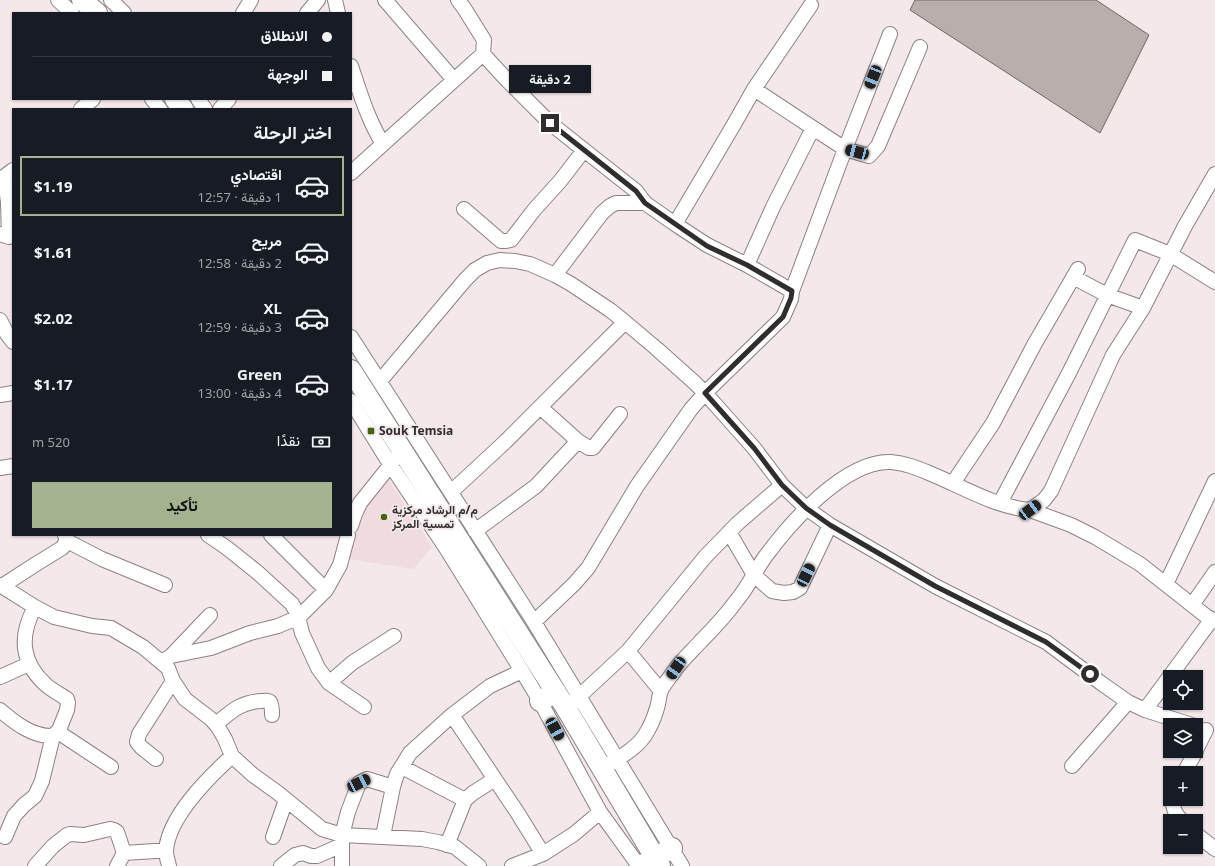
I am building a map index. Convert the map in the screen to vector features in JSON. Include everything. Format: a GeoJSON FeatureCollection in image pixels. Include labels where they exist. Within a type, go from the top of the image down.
{"type":"FeatureCollection","features":[{"type":"Feature","properties":{"kind":"main road"},"geometry":{"type":"LineString","coordinates":[[82,0],[96,12]]}},
{"type":"Feature","properties":{"kind":"main road"},"geometry":{"type":"LineString","coordinates":[[176,100],[182,108]]}},
{"type":"Feature","properties":{"kind":"main road"},"geometry":{"type":"LineString","coordinates":[[356,367],[396,457],[444,498],[560,700],[610,764],[653,861]]}},
{"type":"Feature","properties":{"kind":"street"},"geometry":{"type":"LineString","coordinates":[[58,0],[71,12]]}},
{"type":"Feature","properties":{"kind":"street"},"geometry":{"type":"LineString","coordinates":[[111,0],[123,12]]}},
{"type":"Feature","properties":{"kind":"street"},"geometry":{"type":"LineString","coordinates":[[244,12],[251,0]]}},
{"type":"Feature","properties":{"kind":"street"},"geometry":{"type":"LineString","coordinates":[[308,12],[318,0]]}},
{"type":"Feature","properties":{"kind":"street"},"geometry":{"type":"LineString","coordinates":[[335,0],[338,12]]}},
{"type":"Feature","properties":{"kind":"street"},"geometry":{"type":"LineString","coordinates":[[385,0],[454,80]]}},
{"type":"Feature","properties":{"kind":"street"},"geometry":{"type":"LineString","coordinates":[[352,172],[482,54],[484,40],[458,0]]}},
{"type":"Feature","properties":{"kind":"street"},"geometry":{"type":"LineString","coordinates":[[675,224],[754,89],[811,5]]}},
{"type":"Feature","properties":{"kind":"street"},"geometry":{"type":"LineString","coordinates":[[534,622],[574,584],[588,568],[637,486],[691,409],[705,393],[783,317],[845,149],[890,34]]}},
{"type":"Feature","properties":{"kind":"street"},"geometry":{"type":"LineString","coordinates":[[754,89],[845,149],[869,156],[873,153],[881,139],[920,47]]}},
{"type":"Feature","properties":{"kind":"street"},"geometry":{"type":"LineString","coordinates":[[482,54],[550,123],[636,191],[645,203],[707,246],[747,265],[792,291]]}},
{"type":"Feature","properties":{"kind":"street"},"geometry":{"type":"LineString","coordinates":[[352,69],[362,101],[374,129],[383,144]]}},
{"type":"Feature","properties":{"kind":"street"},"geometry":{"type":"LineString","coordinates":[[82,108],[92,100]]}},
{"type":"Feature","properties":{"kind":"street"},"geometry":{"type":"LineString","coordinates":[[153,100],[159,108]]}},
{"type":"Feature","properties":{"kind":"street"},"geometry":{"type":"LineString","coordinates":[[221,108],[228,100]]}},
{"type":"Feature","properties":{"kind":"street"},"geometry":{"type":"LineString","coordinates":[[747,265],[773,207],[813,128]]}},
{"type":"Feature","properties":{"kind":"street"},"geometry":{"type":"LineString","coordinates":[[464,209],[501,240],[511,240],[584,150]]}},
{"type":"Feature","properties":{"kind":"street"},"geometry":{"type":"LineString","coordinates":[[1030,510],[1044,500],[1051,491],[1113,355],[1143,308],[1163,271],[1170,254],[1215,174]]}},
{"type":"Feature","properties":{"kind":"street"},"geometry":{"type":"LineString","coordinates":[[6,175],[8,203],[7,237]]}},
{"type":"Feature","properties":{"kind":"street"},"geometry":{"type":"LineString","coordinates":[[555,275],[598,219],[610,206],[623,202],[645,203]]}},
{"type":"Feature","properties":{"kind":"street"},"geometry":{"type":"LineString","coordinates":[[1000,503],[1069,373],[1135,240],[1170,254],[1215,282]]}},
{"type":"Feature","properties":{"kind":"street"},"geometry":{"type":"LineString","coordinates":[[380,381],[475,270],[487,262],[500,260],[530,264],[555,275],[584,292],[625,322],[657,349],[705,393],[754,448],[782,485],[806,508],[830,525],[935,586],[1046,642],[1128,702],[1145,710],[1170,718]]}},
{"type":"Feature","properties":{"kind":"street"},"geometry":{"type":"LineString","coordinates":[[953,483],[993,423],[1075,273],[1108,295],[1143,308]]}},
{"type":"Feature","properties":{"kind":"street"},"geometry":{"type":"LineString","coordinates":[[0,320],[12,341]]}},
{"type":"Feature","properties":{"kind":"street"},"geometry":{"type":"LineString","coordinates":[[444,498],[540,407],[625,322]]}},
{"type":"Feature","properties":{"kind":"street"},"geometry":{"type":"LineString","coordinates":[[352,343],[356,367],[380,381],[444,498],[475,531],[534,622],[600,812],[653,861],[682,866]]}},
{"type":"Feature","properties":{"kind":"street"},"geometry":{"type":"LineString","coordinates":[[0,395],[12,393]]}},
{"type":"Feature","properties":{"kind":"street"},"geometry":{"type":"LineString","coordinates":[[352,402],[396,457],[446,548],[522,671],[560,700]]}},
{"type":"Feature","properties":{"kind":"street"},"geometry":{"type":"LineString","coordinates":[[540,407],[578,441],[590,448],[593,448],[620,414]]}},
{"type":"Feature","properties":{"kind":"street"},"geometry":{"type":"LineString","coordinates":[[475,531],[536,486],[578,441]]}},
{"type":"Feature","properties":{"kind":"street"},"geometry":{"type":"LineString","coordinates":[[352,516],[364,496],[396,457]]}},
{"type":"Feature","properties":{"kind":"street"},"geometry":{"type":"LineString","coordinates":[[610,764],[630,750],[648,731],[657,708],[661,691],[676,668],[717,625],[738,600],[749,585],[765,557],[787,529],[806,508],[842,479],[864,467],[880,462],[905,464],[1000,503],[1018,509],[1030,510],[1071,525],[1095,537],[1140,564],[1213,620],[1145,710]]}},
{"type":"Feature","properties":{"kind":"street"},"geometry":{"type":"LineString","coordinates":[[0,468],[12,466]]}},
{"type":"Feature","properties":{"kind":"street"},"geometry":{"type":"LineString","coordinates":[[1166,584],[1215,481]]}},
{"type":"Feature","properties":{"kind":"street"},"geometry":{"type":"LineString","coordinates":[[560,700],[628,651],[705,556],[729,532],[782,485]]}},
{"type":"Feature","properties":{"kind":"street"},"geometry":{"type":"LineString","coordinates":[[729,532],[754,575],[772,591],[784,593],[793,592],[800,588],[830,525]]}},
{"type":"Feature","properties":{"kind":"street"},"geometry":{"type":"LineString","coordinates":[[209,536],[227,548],[292,604],[299,617],[302,633],[318,668],[329,683],[336,689],[364,707]]}},
{"type":"Feature","properties":{"kind":"street"},"geometry":{"type":"LineString","coordinates":[[272,536],[326,590]]}},
{"type":"Feature","properties":{"kind":"street"},"geometry":{"type":"LineString","coordinates":[[165,585],[102,558],[66,538],[62,548],[1,586],[54,617],[92,626],[111,628],[166,659],[211,648],[250,633],[278,626],[299,617],[326,590],[340,565],[348,536]]}},
{"type":"Feature","properties":{"kind":"street"},"geometry":{"type":"LineString","coordinates":[[1192,605],[1215,572]]}},
{"type":"Feature","properties":{"kind":"street"},"geometry":{"type":"LineString","coordinates":[[5,837],[14,816],[34,796],[42,781],[56,734],[66,714],[68,706],[68,701],[40,680],[29,664],[25,649],[25,632],[35,607]]}},
{"type":"Feature","properties":{"kind":"street"},"geometry":{"type":"LineString","coordinates":[[166,659],[210,615]]}},
{"type":"Feature","properties":{"kind":"street"},"geometry":{"type":"LineString","coordinates":[[329,683],[352,663],[394,636]]}},
{"type":"Feature","properties":{"kind":"street"},"geometry":{"type":"LineString","coordinates":[[628,651],[661,691]]}},
{"type":"Feature","properties":{"kind":"street"},"geometry":{"type":"LineString","coordinates":[[166,659],[173,680],[185,699],[216,724],[225,739],[232,756],[253,775],[322,829],[342,840]]}},
{"type":"Feature","properties":{"kind":"street"},"geometry":{"type":"LineString","coordinates":[[0,677],[29,664]]}},
{"type":"Feature","properties":{"kind":"street"},"geometry":{"type":"LineString","coordinates":[[383,836],[390,806],[392,787],[397,774],[410,753],[452,715],[490,686],[522,671]]}},
{"type":"Feature","properties":{"kind":"street"},"geometry":{"type":"LineString","coordinates":[[156,759],[137,742],[139,734],[173,680]]}},
{"type":"Feature","properties":{"kind":"street"},"geometry":{"type":"LineString","coordinates":[[216,724],[237,707],[253,702],[267,701],[271,703],[272,715]]}},
{"type":"Feature","properties":{"kind":"street"},"geometry":{"type":"LineString","coordinates":[[1072,766],[1128,702]]}},
{"type":"Feature","properties":{"kind":"street"},"geometry":{"type":"LineString","coordinates":[[0,710],[24,728],[45,736],[56,734],[111,767]]}},
{"type":"Feature","properties":{"kind":"street"},"geometry":{"type":"LineString","coordinates":[[452,715],[518,812],[543,854]]}},
{"type":"Feature","properties":{"kind":"street"},"geometry":{"type":"LineString","coordinates":[[169,866],[166,851],[170,834],[180,815],[196,793],[232,756]]}},
{"type":"Feature","properties":{"kind":"street"},"geometry":{"type":"LineString","coordinates":[[402,767],[466,800]]}},
{"type":"Feature","properties":{"kind":"street"},"geometry":{"type":"LineString","coordinates":[[342,866],[342,840],[348,812],[359,783],[367,779],[392,787]]}},
{"type":"Feature","properties":{"kind":"street"},"geometry":{"type":"LineString","coordinates":[[448,845],[466,800],[473,793],[496,779]]}},
{"type":"Feature","properties":{"kind":"street"},"geometry":{"type":"LineString","coordinates":[[273,837],[286,800]]}},
{"type":"Feature","properties":{"kind":"street"},"geometry":{"type":"LineString","coordinates":[[512,866],[543,854],[574,834],[600,812]]}},
{"type":"Feature","properties":{"kind":"street"},"geometry":{"type":"LineString","coordinates":[[35,866],[53,846],[67,835],[84,835],[100,831],[114,830],[117,832],[124,853],[117,866]]}},
{"type":"Feature","properties":{"kind":"street"},"geometry":{"type":"LineString","coordinates":[[281,866],[295,855],[304,852],[311,856],[317,856],[342,840],[383,836],[422,839],[455,847],[478,866]]}},
{"type":"Feature","properties":{"kind":"street"},"geometry":{"type":"LineString","coordinates":[[1203,840],[1215,850]]}},
{"type":"Feature","properties":{"kind":"street"},"geometry":{"type":"LineString","coordinates":[[124,853],[166,851]]}},
{"type":"Feature","properties":{"kind":"shaded area","name":"م/م الرشاد مركزية تمسية المركز"},"geometry":{"type":"Polygon","coordinates":[[[388,479],[432,547],[413,569],[342,558],[372,490],[388,479]]]}},
{"type":"Feature","properties":{"kind":"building"},"geometry":{"type":"Polygon","coordinates":[[[915,0],[1096,0],[1149,35],[1100,133],[910,10],[915,0]]]}},
{"type":"Feature","properties":{"kind":"place","name":"Souk Temsia"},"geometry":{"type":"Point","coordinates":[371,431]}},
{"type":"Feature","properties":{"kind":"place","name":"م/م الرشاد مركزية تمسية المركز"},"geometry":{"type":"Point","coordinates":[384,517]}},
{"type":"Feature","properties":{"kind":"route"},"geometry":{"type":"LineString","coordinates":[[550,123],[636,191],[645,203],[675,224],[707,246],[747,265],[792,291],[789,306],[783,317],[705,393],[754,448],[782,485],[806,508],[830,525],[935,586],[1046,642],[1090,674]]}}]}
